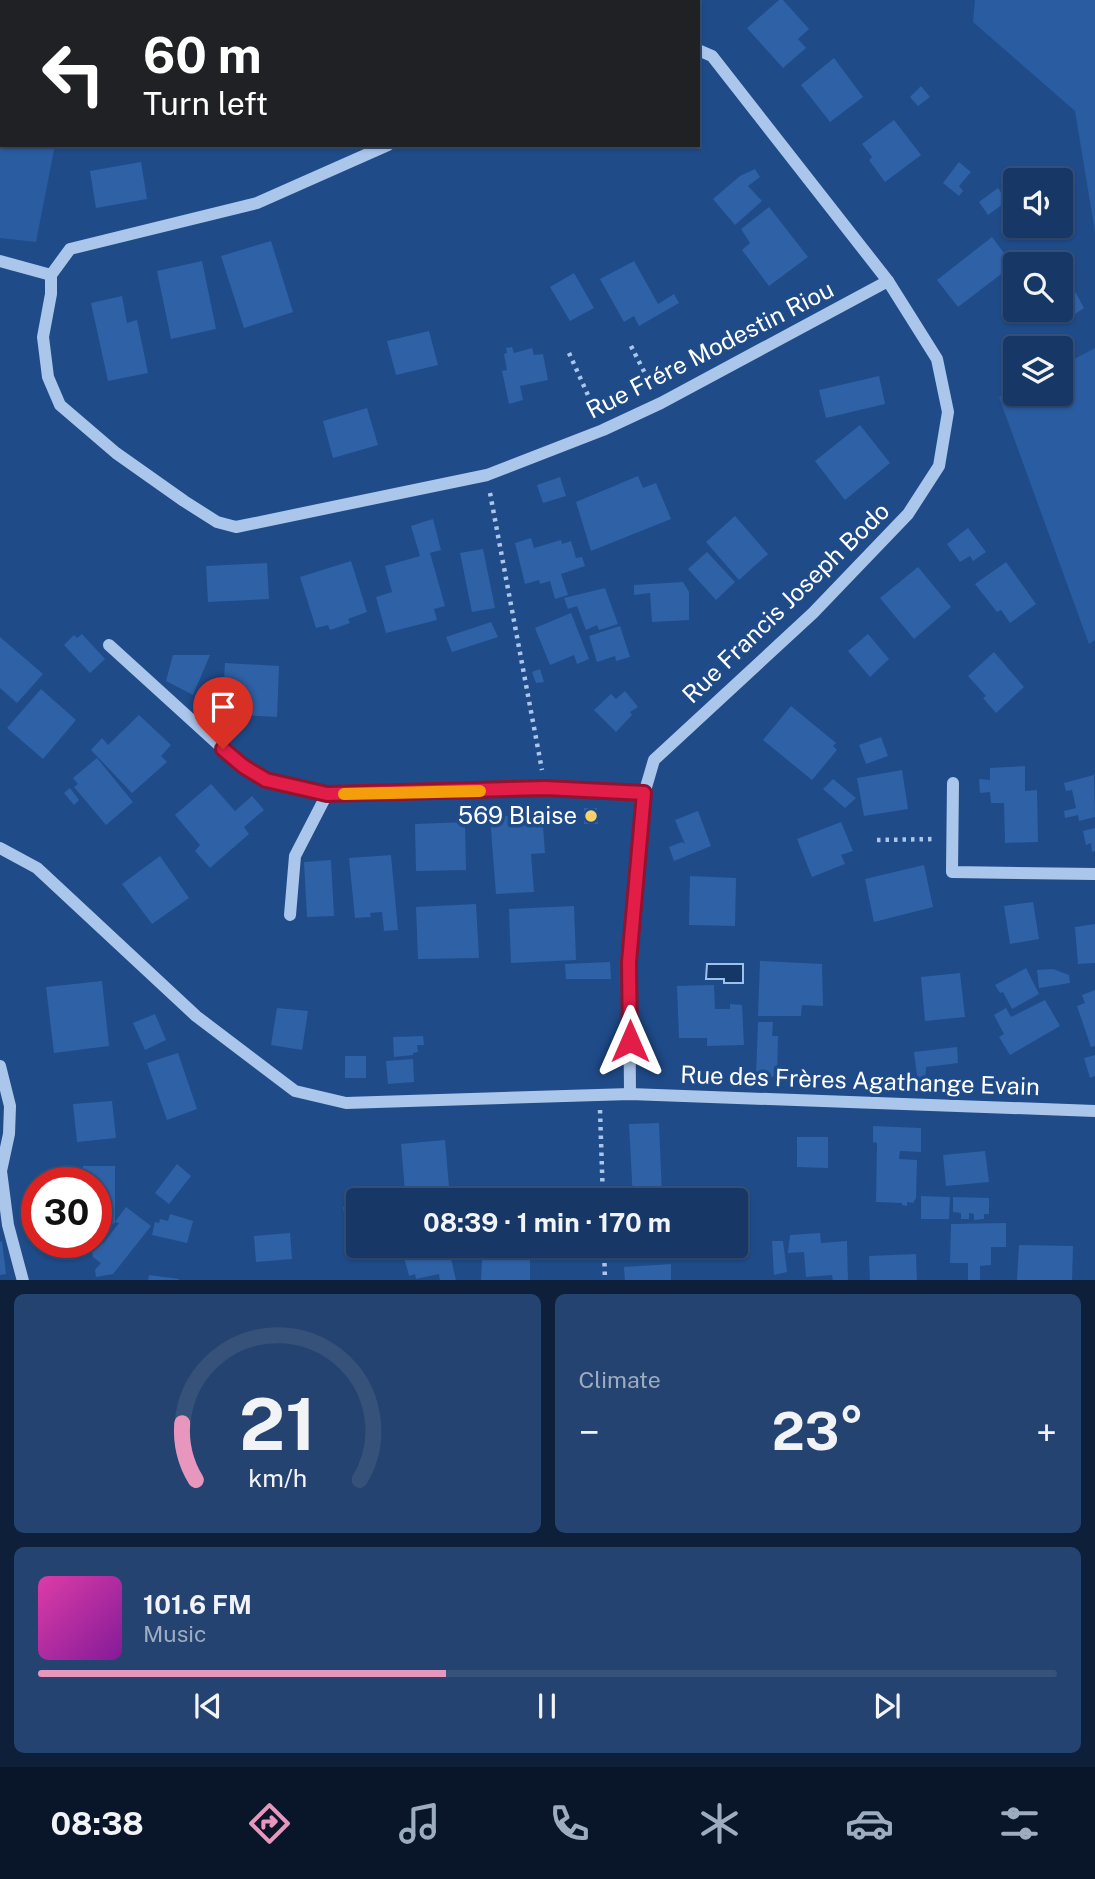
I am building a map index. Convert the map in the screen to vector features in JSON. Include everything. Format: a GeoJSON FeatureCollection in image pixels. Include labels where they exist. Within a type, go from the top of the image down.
{"type":"FeatureCollection","features":[{"type":"Feature","properties":{"kind":"street","name":"Rue Francis Joseph Bodo"},"geometry":{"type":"LineString","coordinates":[[630,1094],[629,962],[644,793],[654,760],[813,613],[908,514],[939,466],[948,412],[937,359],[888,281],[712,56],[700,51]]}},
{"type":"Feature","properties":{"kind":"street"},"geometry":{"type":"LineString","coordinates":[[0,261],[51,275],[70,248],[257,204],[384,147]]}},
{"type":"Feature","properties":{"kind":"street","name":"Rue Frére Modestin Riou"},"geometry":{"type":"LineString","coordinates":[[51,275],[51,294],[43,337],[48,377],[60,405],[116,453],[217,522],[236,527],[487,475],[603,430],[661,403],[888,281]]}},
{"type":"Feature","properties":{"kind":"street"},"geometry":{"type":"LineString","coordinates":[[109,645],[243,766],[266,780],[327,794],[545,788],[644,793]]}},
{"type":"Feature","properties":{"kind":"street"},"geometry":{"type":"LineString","coordinates":[[953,783],[952,872],[1095,874]]}},
{"type":"Feature","properties":{"kind":"street"},"geometry":{"type":"LineString","coordinates":[[290,915],[295,856],[327,794]]}},
{"type":"Feature","properties":{"kind":"street","name":"Rue des Frères Agathange Evain"},"geometry":{"type":"LineString","coordinates":[[0,848],[37,868],[196,1016],[295,1091],[346,1103],[630,1094],[1095,1111]]}},
{"type":"Feature","properties":{"kind":"street"},"geometry":{"type":"LineString","coordinates":[[0,1066],[10,1106],[9,1134],[1,1171],[8,1225],[23,1280]]}},
{"type":"Feature","properties":{"kind":"path"},"geometry":{"type":"LineString","coordinates":[[631,346],[661,403]]}},
{"type":"Feature","properties":{"kind":"path"},"geometry":{"type":"LineString","coordinates":[[569,354],[603,430]]}},
{"type":"Feature","properties":{"kind":"path"},"geometry":{"type":"LineString","coordinates":[[487,475],[545,788]]}},
{"type":"Feature","properties":{"kind":"path"},"geometry":{"type":"LineString","coordinates":[[877,839],[952,839]]}},
{"type":"Feature","properties":{"kind":"path"},"geometry":{"type":"LineString","coordinates":[[600,1094],[603,1188]]}},
{"type":"Feature","properties":{"kind":"path"},"geometry":{"type":"LineString","coordinates":[[604,1258],[605,1280]]}},
{"type":"Feature","properties":{"kind":"shaded area"},"geometry":{"type":"Polygon","coordinates":[[[975,0],[1095,0],[1095,232],[1075,111],[973,22],[975,0]]]}},
{"type":"Feature","properties":{"kind":"shaded area"},"geometry":{"type":"Polygon","coordinates":[[[0,147],[55,147],[36,242],[0,238],[0,147]]]}},
{"type":"Feature","properties":{"kind":"shaded area"},"geometry":{"type":"Polygon","coordinates":[[[1095,348],[1095,640],[1089,644],[999,397],[1003,395],[1003,406],[1073,406],[1073,360],[1095,348]]]}},
{"type":"Feature","properties":{"kind":"shaded area"},"geometry":{"type":"Polygon","coordinates":[[[707,964],[743,964],[743,983],[706,979],[707,964]]]}},
{"type":"Feature","properties":{"kind":"building"},"geometry":{"type":"Polygon","coordinates":[[[779,0],[783,0],[809,29],[798,39],[806,48],[783,68],[747,28],[779,0]]]}},
{"type":"Feature","properties":{"kind":"building"},"geometry":{"type":"Polygon","coordinates":[[[834,58],[863,97],[830,122],[801,85],[834,58]]]}},
{"type":"Feature","properties":{"kind":"building"},"geometry":{"type":"Polygon","coordinates":[[[921,86],[930,97],[918,106],[910,97],[921,86]]]}},
{"type":"Feature","properties":{"kind":"building"},"geometry":{"type":"Polygon","coordinates":[[[894,120],[921,155],[885,182],[869,160],[872,157],[862,144],[894,120]]]}},
{"type":"Feature","properties":{"kind":"building"},"geometry":{"type":"Polygon","coordinates":[[[141,162],[147,199],[96,208],[90,171],[141,162]]]}},
{"type":"Feature","properties":{"kind":"building"},"geometry":{"type":"Polygon","coordinates":[[[959,162],[971,172],[959,186],[963,191],[959,196],[943,183],[959,162]]]}},
{"type":"Feature","properties":{"kind":"building"},"geometry":{"type":"Polygon","coordinates":[[[755,169],[760,177],[748,186],[762,201],[735,225],[713,199],[740,176],[755,169]]]}},
{"type":"Feature","properties":{"kind":"building"},"geometry":{"type":"Polygon","coordinates":[[[998,188],[1003,195],[1003,204],[988,215],[979,202],[998,188]]]}},
{"type":"Feature","properties":{"kind":"building"},"geometry":{"type":"Polygon","coordinates":[[[769,207],[808,257],[769,286],[742,250],[750,243],[741,229],[769,207]]]}},
{"type":"Feature","properties":{"kind":"building"},"geometry":{"type":"Polygon","coordinates":[[[992,237],[1003,252],[1003,273],[958,307],[937,280],[992,237]]]}},
{"type":"Feature","properties":{"kind":"building"},"geometry":{"type":"Polygon","coordinates":[[[271,241],[293,312],[244,328],[221,256],[271,241]]]}},
{"type":"Feature","properties":{"kind":"building"},"geometry":{"type":"Polygon","coordinates":[[[202,261],[216,329],[171,339],[157,271],[202,261]]]}},
{"type":"Feature","properties":{"kind":"building"},"geometry":{"type":"Polygon","coordinates":[[[634,261],[658,304],[674,294],[679,303],[639,326],[634,316],[624,322],[600,279],[634,261]]]}},
{"type":"Feature","properties":{"kind":"building"},"geometry":{"type":"Polygon","coordinates":[[[574,273],[594,308],[570,321],[550,287],[574,273]]]}},
{"type":"Feature","properties":{"kind":"building"},"geometry":{"type":"Polygon","coordinates":[[[1073,288],[1084,308],[1073,315],[1073,288]]]}},
{"type":"Feature","properties":{"kind":"building"},"geometry":{"type":"Polygon","coordinates":[[[122,296],[127,323],[137,320],[148,373],[108,381],[91,303],[122,296]]]}},
{"type":"Feature","properties":{"kind":"building"},"geometry":{"type":"Polygon","coordinates":[[[429,331],[438,365],[396,375],[387,341],[429,331]]]}},
{"type":"Feature","properties":{"kind":"building"},"geometry":{"type":"Polygon","coordinates":[[[512,347],[514,353],[532,348],[534,355],[543,354],[548,380],[520,386],[523,400],[509,404],[502,371],[507,370],[504,354],[507,353],[506,348],[512,347]]]}},
{"type":"Feature","properties":{"kind":"building"},"geometry":{"type":"Polygon","coordinates":[[[879,376],[885,404],[826,418],[819,390],[879,376]]]}},
{"type":"Feature","properties":{"kind":"building"},"geometry":{"type":"Polygon","coordinates":[[[367,408],[378,445],[333,458],[323,421],[367,408]]]}},
{"type":"Feature","properties":{"kind":"building"},"geometry":{"type":"Polygon","coordinates":[[[860,425],[890,463],[845,500],[815,461],[860,425]]]}},
{"type":"Feature","properties":{"kind":"building"},"geometry":{"type":"Polygon","coordinates":[[[638,476],[643,488],[656,483],[671,519],[591,551],[576,502],[638,476]]]}},
{"type":"Feature","properties":{"kind":"building"},"geometry":{"type":"Polygon","coordinates":[[[560,477],[566,496],[543,503],[537,485],[560,477]]]}},
{"type":"Feature","properties":{"kind":"building"},"geometry":{"type":"Polygon","coordinates":[[[735,516],[768,554],[739,580],[706,542],[735,516]]]}},
{"type":"Feature","properties":{"kind":"building"},"geometry":{"type":"Polygon","coordinates":[[[433,519],[441,550],[430,553],[445,606],[434,609],[437,620],[386,633],[376,597],[392,592],[385,566],[420,556],[411,526],[433,519]]]}},
{"type":"Feature","properties":{"kind":"building"},"geometry":{"type":"Polygon","coordinates":[[[968,528],[986,552],[973,561],[970,556],[960,562],[947,544],[968,528]]]}},
{"type":"Feature","properties":{"kind":"building"},"geometry":{"type":"Polygon","coordinates":[[[531,538],[534,548],[561,540],[562,544],[571,541],[576,558],[582,557],[585,566],[561,574],[568,595],[555,599],[550,581],[540,584],[539,580],[525,584],[515,543],[531,538]]]}},
{"type":"Feature","properties":{"kind":"building"},"geometry":{"type":"Polygon","coordinates":[[[483,549],[495,608],[472,612],[460,553],[483,549]]]}},
{"type":"Feature","properties":{"kind":"building"},"geometry":{"type":"Polygon","coordinates":[[[707,552],[735,582],[716,600],[688,569],[707,552]]]}},
{"type":"Feature","properties":{"kind":"building"},"geometry":{"type":"Polygon","coordinates":[[[351,561],[367,612],[348,619],[350,623],[330,630],[328,625],[316,628],[300,577],[351,561]]]}},
{"type":"Feature","properties":{"kind":"building"},"geometry":{"type":"Polygon","coordinates":[[[1006,562],[1036,604],[1010,623],[1001,610],[997,612],[975,584],[1006,562]]]}},
{"type":"Feature","properties":{"kind":"building"},"geometry":{"type":"Polygon","coordinates":[[[267,563],[269,599],[208,602],[206,566],[267,563]]]}},
{"type":"Feature","properties":{"kind":"building"},"geometry":{"type":"Polygon","coordinates":[[[918,567],[951,607],[914,639],[880,598],[918,567]]]}},
{"type":"Feature","properties":{"kind":"building"},"geometry":{"type":"Polygon","coordinates":[[[683,582],[689,592],[689,620],[652,622],[650,593],[634,595],[634,585],[683,582]]]}},
{"type":"Feature","properties":{"kind":"building"},"geometry":{"type":"Polygon","coordinates":[[[605,588],[618,624],[599,630],[597,625],[586,630],[577,606],[568,609],[564,598],[605,588]]]}},
{"type":"Feature","properties":{"kind":"building"},"geometry":{"type":"Polygon","coordinates":[[[571,613],[589,659],[577,664],[574,655],[550,665],[535,628],[571,613]]]}},
{"type":"Feature","properties":{"kind":"building"},"geometry":{"type":"Polygon","coordinates":[[[491,622],[498,637],[452,652],[446,637],[491,622]]]}},
{"type":"Feature","properties":{"kind":"building"},"geometry":{"type":"Polygon","coordinates":[[[620,626],[630,657],[616,661],[615,656],[597,662],[589,636],[620,626]]]}},
{"type":"Feature","properties":{"kind":"building"},"geometry":{"type":"Polygon","coordinates":[[[82,634],[105,659],[90,673],[64,645],[74,635],[77,638],[82,634]]]}},
{"type":"Feature","properties":{"kind":"building"},"geometry":{"type":"Polygon","coordinates":[[[868,634],[889,659],[870,677],[848,651],[868,634]]]}},
{"type":"Feature","properties":{"kind":"building"},"geometry":{"type":"Polygon","coordinates":[[[0,637],[43,674],[17,703],[0,688],[0,637]]]}},
{"type":"Feature","properties":{"kind":"building"},"geometry":{"type":"Polygon","coordinates":[[[994,652],[1024,687],[996,713],[983,698],[986,696],[968,676],[994,652]]]}},
{"type":"Feature","properties":{"kind":"building"},"geometry":{"type":"Polygon","coordinates":[[[173,655],[210,655],[193,695],[166,681],[173,655]]]}},
{"type":"Feature","properties":{"kind":"building"},"geometry":{"type":"Polygon","coordinates":[[[225,663],[279,666],[277,717],[222,714],[225,663]]]}},
{"type":"Feature","properties":{"kind":"building"},"geometry":{"type":"Polygon","coordinates":[[[540,669],[544,682],[536,683],[532,672],[540,669]]]}},
{"type":"Feature","properties":{"kind":"building"},"geometry":{"type":"Polygon","coordinates":[[[41,689],[76,720],[43,759],[7,728],[41,689]]]}},
{"type":"Feature","properties":{"kind":"building"},"geometry":{"type":"Polygon","coordinates":[[[625,691],[638,707],[630,712],[632,715],[616,732],[594,710],[611,694],[616,699],[625,691]]]}},
{"type":"Feature","properties":{"kind":"building"},"geometry":{"type":"Polygon","coordinates":[[[791,706],[836,743],[833,746],[837,750],[812,780],[763,740],[791,706]]]}},
{"type":"Feature","properties":{"kind":"building"},"geometry":{"type":"Polygon","coordinates":[[[139,715],[171,745],[161,756],[167,762],[132,793],[91,750],[102,738],[108,745],[139,715]]]}},
{"type":"Feature","properties":{"kind":"building"},"geometry":{"type":"Polygon","coordinates":[[[881,737],[888,756],[866,764],[859,745],[881,737]]]}},
{"type":"Feature","properties":{"kind":"building"},"geometry":{"type":"Polygon","coordinates":[[[97,758],[133,802],[106,825],[74,787],[78,784],[73,778],[97,758]]]}},
{"type":"Feature","properties":{"kind":"building"},"geometry":{"type":"Polygon","coordinates":[[[1025,766],[1025,791],[1037,790],[1038,842],[1005,843],[1004,803],[991,803],[990,792],[980,793],[979,779],[990,780],[990,768],[1025,766]]]}},
{"type":"Feature","properties":{"kind":"building"},"geometry":{"type":"Polygon","coordinates":[[[902,770],[908,809],[864,816],[857,778],[902,770]]]}},
{"type":"Feature","properties":{"kind":"building"},"geometry":{"type":"Polygon","coordinates":[[[1094,775],[1095,817],[1079,821],[1078,815],[1065,818],[1064,811],[1076,808],[1072,790],[1066,791],[1064,783],[1094,775]]]}},
{"type":"Feature","properties":{"kind":"building"},"geometry":{"type":"Polygon","coordinates":[[[833,779],[856,798],[845,808],[823,789],[833,779]]]}},
{"type":"Feature","properties":{"kind":"building"},"geometry":{"type":"Polygon","coordinates":[[[211,784],[235,811],[252,796],[264,810],[244,827],[249,834],[210,868],[195,851],[200,845],[175,815],[211,784]]]}},
{"type":"Feature","properties":{"kind":"building"},"geometry":{"type":"Polygon","coordinates":[[[70,788],[79,800],[74,805],[64,793],[70,788]]]}},
{"type":"Feature","properties":{"kind":"building","name":"569 Blaise"},"geometry":{"type":"Polygon","coordinates":[[[584,808],[597,808],[598,824],[584,824],[584,808]]]}},
{"type":"Feature","properties":{"kind":"building"},"geometry":{"type":"Polygon","coordinates":[[[698,811],[711,846],[674,861],[669,847],[682,842],[685,844],[675,820],[698,811]]]}},
{"type":"Feature","properties":{"kind":"building"},"geometry":{"type":"Polygon","coordinates":[[[542,813],[545,853],[531,854],[534,892],[496,894],[490,817],[542,813]]]}},
{"type":"Feature","properties":{"kind":"building"},"geometry":{"type":"Polygon","coordinates":[[[465,822],[466,870],[416,871],[415,824],[465,822]]]}},
{"type":"Feature","properties":{"kind":"building"},"geometry":{"type":"Polygon","coordinates":[[[841,822],[853,851],[841,855],[845,864],[812,877],[797,839],[841,822]]]}},
{"type":"Feature","properties":{"kind":"building"},"geometry":{"type":"Polygon","coordinates":[[[1095,828],[1095,851],[1092,852],[1091,843],[1086,845],[1083,831],[1095,828]]]}},
{"type":"Feature","properties":{"kind":"building"},"geometry":{"type":"Polygon","coordinates":[[[391,855],[398,930],[384,931],[382,912],[370,913],[371,917],[355,918],[349,858],[391,855]]]}},
{"type":"Feature","properties":{"kind":"building"},"geometry":{"type":"Polygon","coordinates":[[[160,856],[189,898],[152,924],[122,884],[160,856]]]}},
{"type":"Feature","properties":{"kind":"building"},"geometry":{"type":"Polygon","coordinates":[[[331,860],[334,916],[307,917],[304,862],[331,860]]]}},
{"type":"Feature","properties":{"kind":"building"},"geometry":{"type":"Polygon","coordinates":[[[924,865],[933,907],[874,922],[865,879],[924,865]]]}},
{"type":"Feature","properties":{"kind":"building"},"geometry":{"type":"Polygon","coordinates":[[[690,876],[736,878],[735,926],[689,925],[690,876]]]}},
{"type":"Feature","properties":{"kind":"building"},"geometry":{"type":"Polygon","coordinates":[[[1033,902],[1039,939],[1010,944],[1004,906],[1033,902]]]}},
{"type":"Feature","properties":{"kind":"building"},"geometry":{"type":"Polygon","coordinates":[[[476,904],[479,958],[418,959],[416,907],[476,904]]]}},
{"type":"Feature","properties":{"kind":"building"},"geometry":{"type":"Polygon","coordinates":[[[574,906],[576,960],[511,963],[509,909],[574,906]]]}},
{"type":"Feature","properties":{"kind":"building"},"geometry":{"type":"Polygon","coordinates":[[[1095,924],[1095,963],[1078,964],[1075,927],[1095,924]]]}},
{"type":"Feature","properties":{"kind":"building"},"geometry":{"type":"Polygon","coordinates":[[[760,961],[822,964],[823,1006],[802,1005],[801,1016],[758,1016],[760,961]]]}},
{"type":"Feature","properties":{"kind":"building"},"geometry":{"type":"Polygon","coordinates":[[[610,962],[611,979],[566,979],[565,964],[610,962]]]}},
{"type":"Feature","properties":{"kind":"building"},"geometry":{"type":"Polygon","coordinates":[[[1026,968],[1039,994],[1012,1009],[1003,992],[1000,993],[995,985],[1026,968]]]}},
{"type":"Feature","properties":{"kind":"building"},"geometry":{"type":"Polygon","coordinates":[[[1053,969],[1069,975],[1070,983],[1039,988],[1037,970],[1053,969]]]}},
{"type":"Feature","properties":{"kind":"building"},"geometry":{"type":"Polygon","coordinates":[[[960,973],[965,1017],[925,1021],[921,977],[960,973]]]}},
{"type":"Feature","properties":{"kind":"building"},"geometry":{"type":"Polygon","coordinates":[[[102,981],[109,1046],[54,1053],[46,987],[102,981]]]}},
{"type":"Feature","properties":{"kind":"building"},"geometry":{"type":"Polygon","coordinates":[[[714,985],[715,1009],[730,1009],[730,1004],[742,1005],[744,1045],[707,1046],[707,1038],[679,1038],[677,986],[714,985]]]}},
{"type":"Feature","properties":{"kind":"building"},"geometry":{"type":"Polygon","coordinates":[[[1095,990],[1095,1046],[1091,1047],[1077,1006],[1085,1003],[1082,995],[1095,990]]]}},
{"type":"Feature","properties":{"kind":"building"},"geometry":{"type":"Polygon","coordinates":[[[1045,1000],[1060,1026],[1010,1055],[999,1037],[1004,1034],[994,1015],[1006,1008],[1011,1017],[1045,1000]]]}},
{"type":"Feature","properties":{"kind":"building"},"geometry":{"type":"Polygon","coordinates":[[[277,1008],[308,1011],[302,1050],[271,1045],[277,1008]]]}},
{"type":"Feature","properties":{"kind":"building"},"geometry":{"type":"Polygon","coordinates":[[[155,1014],[166,1040],[145,1050],[133,1023],[155,1014]]]}},
{"type":"Feature","properties":{"kind":"building"},"geometry":{"type":"Polygon","coordinates":[[[758,1022],[773,1022],[772,1036],[778,1036],[777,1077],[756,1076],[758,1022]]]}},
{"type":"Feature","properties":{"kind":"building"},"geometry":{"type":"Polygon","coordinates":[[[423,1036],[424,1045],[417,1045],[418,1052],[394,1057],[393,1037],[423,1036]]]}},
{"type":"Feature","properties":{"kind":"building"},"geometry":{"type":"Polygon","coordinates":[[[957,1047],[958,1063],[926,1067],[925,1082],[918,1083],[914,1052],[957,1047]]]}},
{"type":"Feature","properties":{"kind":"building"},"geometry":{"type":"Polygon","coordinates":[[[178,1053],[197,1109],[167,1120],[147,1063],[178,1053]]]}},
{"type":"Feature","properties":{"kind":"building"},"geometry":{"type":"Polygon","coordinates":[[[1095,1055],[1095,1076],[1090,1078],[1084,1058],[1095,1055]]]}},
{"type":"Feature","properties":{"kind":"building"},"geometry":{"type":"Polygon","coordinates":[[[345,1056],[366,1056],[366,1078],[345,1078],[345,1056]]]}},
{"type":"Feature","properties":{"kind":"building"},"geometry":{"type":"Polygon","coordinates":[[[413,1059],[414,1082],[388,1084],[386,1061],[413,1059]]]}},
{"type":"Feature","properties":{"kind":"building"},"geometry":{"type":"Polygon","coordinates":[[[112,1101],[116,1138],[77,1142],[73,1104],[112,1101]]]}},
{"type":"Feature","properties":{"kind":"building"},"geometry":{"type":"Polygon","coordinates":[[[659,1123],[662,1188],[632,1188],[629,1124],[659,1123]]]}},
{"type":"Feature","properties":{"kind":"building"},"geometry":{"type":"Polygon","coordinates":[[[873,1126],[921,1128],[921,1152],[900,1151],[899,1159],[917,1160],[916,1198],[913,1203],[907,1202],[907,1206],[902,1203],[876,1202],[877,1143],[873,1142],[873,1126]]]}},
{"type":"Feature","properties":{"kind":"building"},"geometry":{"type":"Polygon","coordinates":[[[797,1137],[828,1137],[828,1168],[797,1167],[797,1137]]]}},
{"type":"Feature","properties":{"kind":"building"},"geometry":{"type":"Polygon","coordinates":[[[445,1140],[449,1187],[405,1188],[401,1144],[445,1140]]]}},
{"type":"Feature","properties":{"kind":"building"},"geometry":{"type":"Polygon","coordinates":[[[985,1151],[989,1182],[946,1186],[943,1155],[985,1151]]]}},
{"type":"Feature","properties":{"kind":"building"},"geometry":{"type":"Polygon","coordinates":[[[177,1164],[191,1176],[169,1204],[155,1193],[177,1164]]]}},
{"type":"Feature","properties":{"kind":"building"},"geometry":{"type":"Polygon","coordinates":[[[115,1166],[113,1224],[112,1167],[83,1167],[115,1166]]]}},
{"type":"Feature","properties":{"kind":"building"},"geometry":{"type":"Polygon","coordinates":[[[921,1196],[950,1197],[949,1219],[921,1219],[921,1196]]]}},
{"type":"Feature","properties":{"kind":"building"},"geometry":{"type":"Polygon","coordinates":[[[953,1197],[989,1198],[989,1214],[984,1214],[984,1219],[974,1220],[974,1214],[969,1213],[969,1219],[961,1219],[961,1213],[953,1212],[953,1197]]]}},
{"type":"Feature","properties":{"kind":"building"},"geometry":{"type":"Polygon","coordinates":[[[126,1207],[151,1226],[113,1274],[96,1277],[95,1270],[101,1263],[94,1258],[112,1258],[112,1232],[119,1223],[115,1222],[126,1207]]]}},
{"type":"Feature","properties":{"kind":"building"},"geometry":{"type":"Polygon","coordinates":[[[170,1214],[193,1221],[187,1243],[152,1235],[155,1222],[159,1223],[160,1219],[168,1221],[170,1214]]]}},
{"type":"Feature","properties":{"kind":"building"},"geometry":{"type":"Polygon","coordinates":[[[1006,1223],[1006,1247],[991,1247],[991,1265],[980,1266],[980,1280],[968,1280],[968,1263],[950,1263],[951,1224],[1006,1223]]]}},
{"type":"Feature","properties":{"kind":"building"},"geometry":{"type":"Polygon","coordinates":[[[290,1233],[292,1259],[256,1262],[254,1236],[290,1233]]]}},
{"type":"Feature","properties":{"kind":"building"},"geometry":{"type":"Polygon","coordinates":[[[820,1233],[821,1243],[847,1241],[848,1280],[833,1280],[832,1275],[806,1277],[804,1252],[788,1253],[790,1235],[820,1233]]]}},
{"type":"Feature","properties":{"kind":"building"},"geometry":{"type":"Polygon","coordinates":[[[2,1241],[6,1274],[0,1275],[0,1242],[2,1241]]]}},
{"type":"Feature","properties":{"kind":"building"},"geometry":{"type":"Polygon","coordinates":[[[772,1241],[783,1241],[787,1272],[774,1275],[772,1241]]]}},
{"type":"Feature","properties":{"kind":"building"},"geometry":{"type":"Polygon","coordinates":[[[1019,1245],[1073,1246],[1072,1280],[1017,1280],[1019,1245]]]}},
{"type":"Feature","properties":{"kind":"building"},"geometry":{"type":"Polygon","coordinates":[[[916,1254],[917,1280],[870,1280],[869,1256],[916,1254]]]}},
{"type":"Feature","properties":{"kind":"building"},"geometry":{"type":"Polygon","coordinates":[[[404,1258],[451,1258],[456,1280],[440,1280],[439,1274],[416,1279],[415,1274],[409,1276],[404,1258]]]}},
{"type":"Feature","properties":{"kind":"building"},"geometry":{"type":"Polygon","coordinates":[[[482,1259],[530,1260],[530,1280],[481,1280],[482,1259]]]}},
{"type":"Feature","properties":{"kind":"building"},"geometry":{"type":"Polygon","coordinates":[[[671,1264],[671,1280],[625,1280],[624,1267],[671,1264]]]}},
{"type":"Feature","properties":{"kind":"building"},"geometry":{"type":"Polygon","coordinates":[[[149,1275],[179,1279],[179,1280],[148,1280],[149,1275]]]}},
{"type":"Feature","properties":{"kind":"slow traffic"},"geometry":{"type":"LineString","coordinates":[[344,794],[480,791]]}},
{"type":"Feature","properties":{"kind":"place","name":"569 Blaise"},"geometry":{"type":"Point","coordinates":[591,816]}},
{"type":"Feature","properties":{"kind":"route"},"geometry":{"type":"LineString","coordinates":[[223,749],[266,780],[327,794],[545,788],[644,793],[629,962],[630,1041]]}}]}
